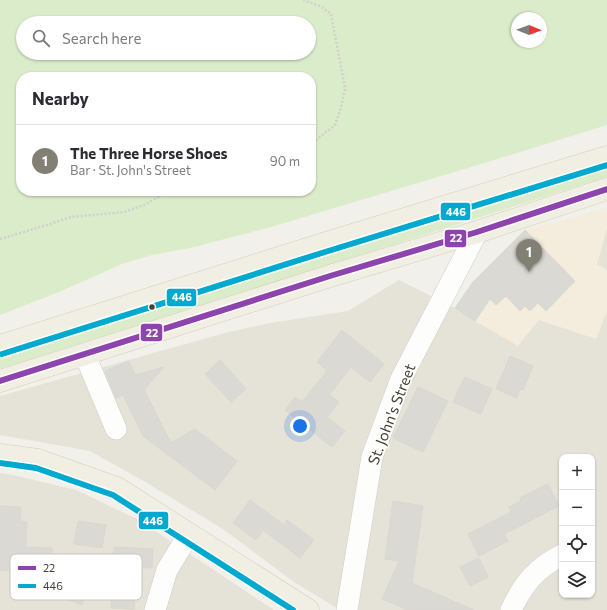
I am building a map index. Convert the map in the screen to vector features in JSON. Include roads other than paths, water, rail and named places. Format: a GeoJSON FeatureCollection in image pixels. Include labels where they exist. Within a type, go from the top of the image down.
{"type":"FeatureCollection","features":[{"type":"Feature","properties":{"kind":"main road"},"geometry":{"type":"LineString","coordinates":[[0,346],[607,157]]}},
{"type":"Feature","properties":{"kind":"main road"},"geometry":{"type":"LineString","coordinates":[[0,381],[477,232],[607,189]]}},
{"type":"Feature","properties":{"kind":"main road"},"geometry":{"type":"LineString","coordinates":[[0,455],[38,460],[117,488],[308,610]]}},
{"type":"Feature","properties":{"kind":"street","name":"St. John's Street"},"geometry":{"type":"LineString","coordinates":[[347,610],[372,457],[400,379],[477,232]]}},
{"type":"Feature","properties":{"kind":"street"},"geometry":{"type":"LineString","coordinates":[[86,355],[116,429]]}},
{"type":"Feature","properties":{"kind":"street"},"geometry":{"type":"LineString","coordinates":[[155,610],[167,570],[189,534]]}},
{"type":"Feature","properties":{"kind":"street"},"geometry":{"type":"LineString","coordinates":[[511,610],[517,597],[533,574],[559,557]]}},
{"type":"Feature","properties":{"kind":"place","name":"The Three Horse Shoes"},"geometry":{"type":"Point","coordinates":[529,272]}}]}
